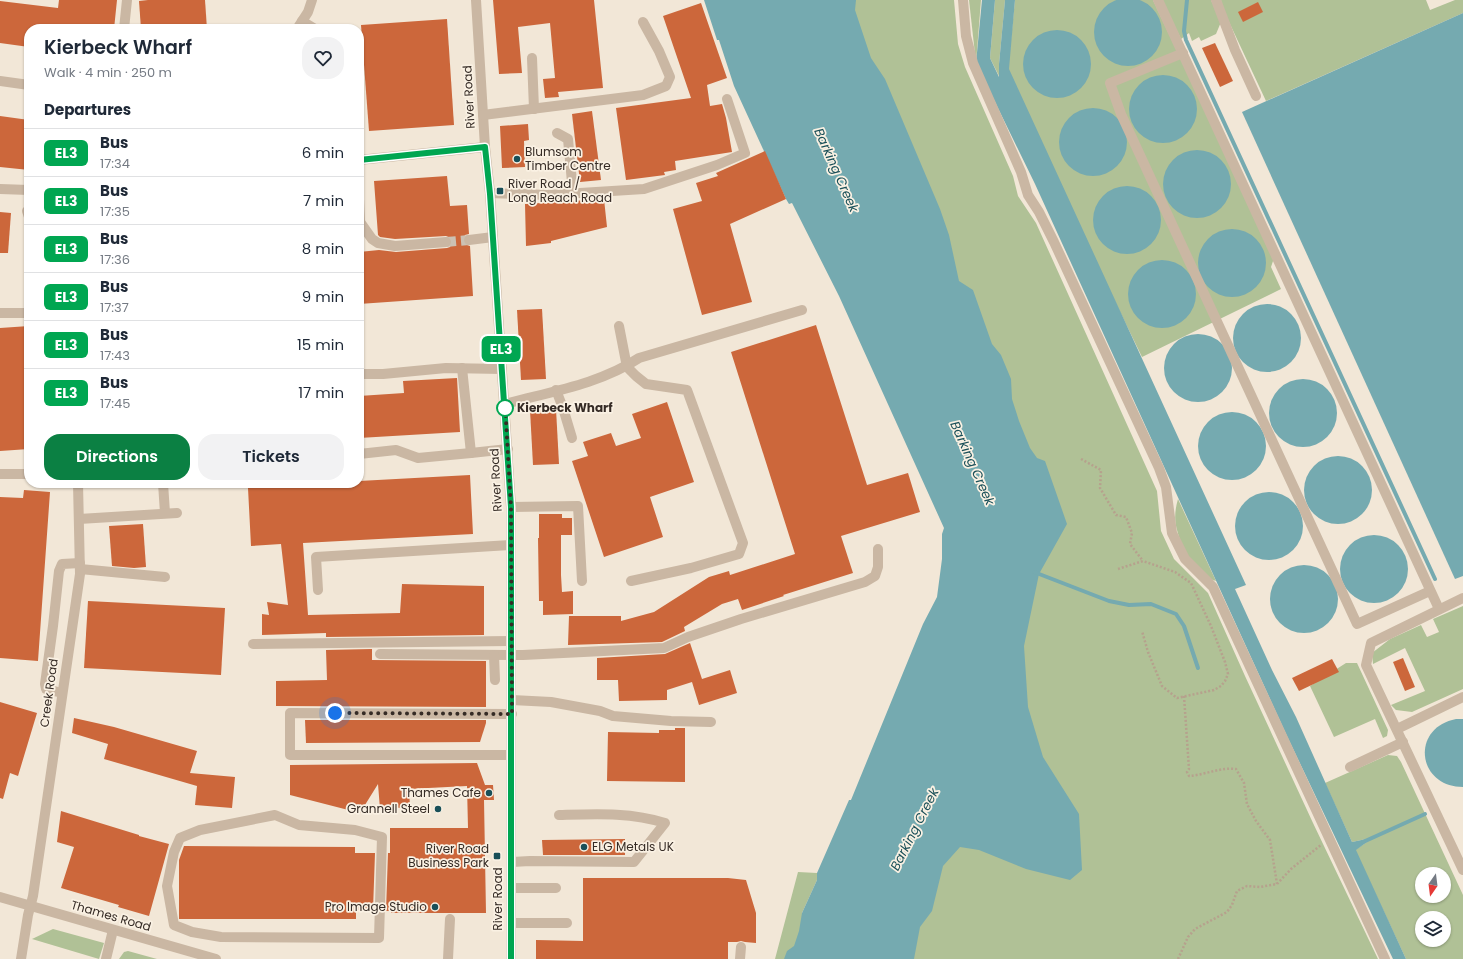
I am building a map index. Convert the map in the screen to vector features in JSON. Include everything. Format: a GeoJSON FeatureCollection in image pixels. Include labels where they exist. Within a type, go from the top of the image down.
{"type":"FeatureCollection","features":[{"type":"Feature","properties":{"kind":"street"},"geometry":{"type":"LineString","coordinates":[[125,24],[127,0]]}},
{"type":"Feature","properties":{"kind":"street"},"geometry":{"type":"LineString","coordinates":[[300,24],[308,12],[312,0]]}},
{"type":"Feature","properties":{"kind":"street","name":"River Road"},"geometry":{"type":"LineString","coordinates":[[476,0],[511,507],[511,959]]}},
{"type":"Feature","properties":{"kind":"street"},"geometry":{"type":"LineString","coordinates":[[963,0],[966,36],[972,63],[1021,172],[1028,195],[1039,212],[1054,242],[1159,468],[1166,487],[1172,533],[1185,559],[1213,587],[1385,959]]}},
{"type":"Feature","properties":{"kind":"street"},"geometry":{"type":"LineString","coordinates":[[1158,0],[1438,610]]}},
{"type":"Feature","properties":{"kind":"street"},"geometry":{"type":"LineString","coordinates":[[1216,0],[1235,50],[1256,96]]}},
{"type":"Feature","properties":{"kind":"street"},"geometry":{"type":"LineString","coordinates":[[483,115],[642,96],[666,86],[670,77],[659,51],[643,22]]}},
{"type":"Feature","properties":{"kind":"street"},"geometry":{"type":"LineString","coordinates":[[1183,53],[1110,83],[1124,122],[1357,624],[1430,591]]}},
{"type":"Feature","properties":{"kind":"street"},"geometry":{"type":"LineString","coordinates":[[532,58],[534,109]]}},
{"type":"Feature","properties":{"kind":"street"},"geometry":{"type":"LineString","coordinates":[[0,82],[24,84]]}},
{"type":"Feature","properties":{"kind":"street"},"geometry":{"type":"LineString","coordinates":[[490,194],[548,195],[644,189],[717,165],[745,153],[726,99]]}},
{"type":"Feature","properties":{"kind":"street"},"geometry":{"type":"LineString","coordinates":[[557,133],[568,139],[573,193]]}},
{"type":"Feature","properties":{"kind":"street"},"geometry":{"type":"LineString","coordinates":[[364,159],[485,147]]}},
{"type":"Feature","properties":{"kind":"street"},"geometry":{"type":"LineString","coordinates":[[0,189],[24,190]]}},
{"type":"Feature","properties":{"kind":"street"},"geometry":{"type":"LineString","coordinates":[[364,228],[372,239],[378,243],[395,246],[446,242]]}},
{"type":"Feature","properties":{"kind":"street"},"geometry":{"type":"LineString","coordinates":[[469,240],[493,237]]}},
{"type":"Feature","properties":{"kind":"street"},"geometry":{"type":"LineString","coordinates":[[505,404],[594,380],[627,367],[639,358],[802,310]]}},
{"type":"Feature","properties":{"kind":"street"},"geometry":{"type":"LineString","coordinates":[[0,314],[24,313]]}},
{"type":"Feature","properties":{"kind":"street"},"geometry":{"type":"LineString","coordinates":[[618,326],[627,367],[646,384],[687,390],[743,543],[739,554],[692,568],[632,581]]}},
{"type":"Feature","properties":{"kind":"street"},"geometry":{"type":"LineString","coordinates":[[462,368],[470,453]]}},
{"type":"Feature","properties":{"kind":"street"},"geometry":{"type":"LineString","coordinates":[[364,374],[383,374],[425,369],[502,369]]}},
{"type":"Feature","properties":{"kind":"street"},"geometry":{"type":"LineString","coordinates":[[556,390],[572,438]]}},
{"type":"Feature","properties":{"kind":"street"},"geometry":{"type":"LineString","coordinates":[[364,453],[396,450],[418,458],[508,450]]}},
{"type":"Feature","properties":{"kind":"street"},"geometry":{"type":"LineString","coordinates":[[0,474],[24,474]]}},
{"type":"Feature","properties":{"kind":"street","name":"Creek Road"},"geometry":{"type":"LineString","coordinates":[[21,959],[30,906],[34,896],[80,566],[78,488]]}},
{"type":"Feature","properties":{"kind":"street"},"geometry":{"type":"LineString","coordinates":[[162,488],[165,513]]}},
{"type":"Feature","properties":{"kind":"street"},"geometry":{"type":"LineString","coordinates":[[511,507],[578,506],[582,581]]}},
{"type":"Feature","properties":{"kind":"street"},"geometry":{"type":"LineString","coordinates":[[79,519],[177,513]]}},
{"type":"Feature","properties":{"kind":"street"},"geometry":{"type":"LineString","coordinates":[[318,590],[316,557],[511,545]]}},
{"type":"Feature","properties":{"kind":"street"},"geometry":{"type":"LineString","coordinates":[[380,654],[511,655],[585,653],[664,648],[688,637],[741,619],[865,582],[875,576],[878,567],[878,549]]}},
{"type":"Feature","properties":{"kind":"street"},"geometry":{"type":"LineString","coordinates":[[62,693],[46,689],[45,684],[54,626],[58,571],[62,564],[165,577]]}},
{"type":"Feature","properties":{"kind":"street"},"geometry":{"type":"LineString","coordinates":[[1463,598],[1371,642],[1366,665],[1463,870]]}},
{"type":"Feature","properties":{"kind":"street"},"geometry":{"type":"LineString","coordinates":[[253,644],[511,641]]}},
{"type":"Feature","properties":{"kind":"street"},"geometry":{"type":"LineString","coordinates":[[494,655],[495,680]]}},
{"type":"Feature","properties":{"kind":"street"},"geometry":{"type":"LineString","coordinates":[[1397,729],[1463,698]]}},
{"type":"Feature","properties":{"kind":"street"},"geometry":{"type":"LineString","coordinates":[[512,700],[551,702],[600,710],[613,716],[671,721],[711,722]]}},
{"type":"Feature","properties":{"kind":"street"},"geometry":{"type":"LineString","coordinates":[[511,756],[290,754],[290,713],[512,714]]}},
{"type":"Feature","properties":{"kind":"street"},"geometry":{"type":"LineString","coordinates":[[1350,766],[1403,742]]}},
{"type":"Feature","properties":{"kind":"street"},"geometry":{"type":"LineString","coordinates":[[512,862],[634,862],[665,823],[654,819],[611,813],[559,814]]}},
{"type":"Feature","properties":{"kind":"street"},"geometry":{"type":"LineString","coordinates":[[275,815],[299,825],[356,830],[382,837],[379,938],[222,937],[192,932],[174,925],[168,886],[174,852],[180,838],[200,830],[275,815]]}},
{"type":"Feature","properties":{"kind":"street"},"geometry":{"type":"LineString","coordinates":[[511,888],[556,888]]}},
{"type":"Feature","properties":{"kind":"street","name":"Thames Road"},"geometry":{"type":"LineString","coordinates":[[0,897],[216,959]]}},
{"type":"Feature","properties":{"kind":"street"},"geometry":{"type":"LineString","coordinates":[[448,959],[450,919]]}},
{"type":"Feature","properties":{"kind":"street"},"geometry":{"type":"LineString","coordinates":[[511,923],[567,923]]}},
{"type":"Feature","properties":{"kind":"street"},"geometry":{"type":"LineString","coordinates":[[106,959],[114,930]]}},
{"type":"Feature","properties":{"kind":"street"},"geometry":{"type":"LineString","coordinates":[[740,959],[741,946]]}},
{"type":"Feature","properties":{"kind":"path"},"geometry":{"type":"LineString","coordinates":[[1081,459],[1101,470],[1100,488],[1116,515],[1126,517],[1132,533],[1130,544],[1143,561],[1175,572],[1191,584],[1211,626],[1225,662],[1228,674],[1221,686],[1214,690],[1177,698],[1162,686],[1142,630]]}},
{"type":"Feature","properties":{"kind":"path"},"geometry":{"type":"LineString","coordinates":[[1118,568],[1143,561]]}},
{"type":"Feature","properties":{"kind":"path"},"geometry":{"type":"LineString","coordinates":[[1184,696],[1189,776],[1202,775],[1230,768],[1236,769],[1244,783],[1247,804],[1256,821],[1270,840],[1277,884]]}},
{"type":"Feature","properties":{"kind":"path"},"geometry":{"type":"LineString","coordinates":[[1178,959],[1188,937],[1195,929],[1228,912],[1238,891],[1247,886],[1260,887],[1277,884],[1291,869],[1329,839]]}},
{"type":"Feature","properties":{"kind":"green space"},"geometry":{"type":"Polygon","coordinates":[[[831,0],[954,0],[958,44],[965,67],[1013,176],[1018,196],[1036,223],[1157,491],[1161,531],[1174,559],[1208,593],[1313,823],[1378,959],[875,959],[927,852],[1008,805],[831,0]]]}},
{"type":"Feature","properties":{"kind":"green space"},"geometry":{"type":"Polygon","coordinates":[[[969,0],[981,0],[976,63],[969,0]]]}},
{"type":"Feature","properties":{"kind":"green space"},"geometry":{"type":"Polygon","coordinates":[[[995,0],[1005,0],[999,64],[1000,78],[990,58],[995,0]]]}},
{"type":"Feature","properties":{"kind":"green space"},"geometry":{"type":"Polygon","coordinates":[[[1015,0],[1153,0],[1274,258],[1271,267],[1281,289],[1142,357],[1091,252],[1008,69],[1015,0]]]}},
{"type":"Feature","properties":{"kind":"green space"},"geometry":{"type":"Polygon","coordinates":[[[1162,0],[1211,0],[1221,22],[1216,34],[1201,41],[1199,37],[1192,41],[1189,33],[1181,39],[1162,0]]]}},
{"type":"Feature","properties":{"kind":"green space"},"geometry":{"type":"Polygon","coordinates":[[[1221,0],[1426,0],[1430,10],[1455,0],[1463,0],[1463,13],[1266,101],[1222,7],[1221,0]]]}},
{"type":"Feature","properties":{"kind":"green space"},"geometry":{"type":"Polygon","coordinates":[[[1178,499],[1216,581],[1209,578],[1196,567],[1182,545],[1175,522],[1178,499]]]}},
{"type":"Feature","properties":{"kind":"green space"},"geometry":{"type":"Polygon","coordinates":[[[1463,606],[1463,689],[1412,712],[1396,710],[1391,705],[1425,691],[1405,648],[1373,664],[1372,653],[1390,639],[1421,625],[1427,637],[1439,632],[1433,619],[1463,606]]]}},
{"type":"Feature","properties":{"kind":"green space"},"geometry":{"type":"Polygon","coordinates":[[[1346,663],[1357,663],[1388,730],[1387,736],[1383,738],[1375,719],[1334,737],[1310,686],[1346,663]]]}},
{"type":"Feature","properties":{"kind":"green space"},"geometry":{"type":"Polygon","coordinates":[[[1388,755],[1397,756],[1450,867],[1415,867],[1415,903],[1451,903],[1451,869],[1463,895],[1463,959],[1406,959],[1355,850],[1367,842],[1366,839],[1352,842],[1325,783],[1388,755]]]}},
{"type":"Feature","properties":{"kind":"green space"},"geometry":{"type":"Polygon","coordinates":[[[798,872],[817,873],[817,880],[802,913],[807,959],[775,959],[798,872]]]}},
{"type":"Feature","properties":{"kind":"green space"},"geometry":{"type":"Polygon","coordinates":[[[53,929],[104,943],[99,959],[32,939],[53,929]]]}},
{"type":"Feature","properties":{"kind":"green space"},"geometry":{"type":"Polygon","coordinates":[[[128,951],[157,959],[119,959],[124,952],[128,951]]]}},
{"type":"Feature","properties":{"kind":"water"},"geometry":{"type":"Polygon","coordinates":[[[1118,-1],[1141,0],[1152,8],[1160,19],[1162,25],[1162,39],[1160,45],[1152,56],[1141,64],[1135,66],[1121,66],[1115,64],[1104,56],[1096,45],[1094,39],[1094,25],[1096,19],[1104,8],[1118,-1]]]}},
{"type":"Feature","properties":{"kind":"water","name":"Barking Creek"},"geometry":{"type":"Polygon","coordinates":[[[704,0],[856,0],[855,10],[871,58],[885,79],[940,209],[949,235],[959,281],[973,290],[992,344],[1001,355],[1011,379],[1012,399],[1019,421],[1030,448],[1037,458],[1045,461],[1067,524],[1039,574],[1024,646],[1028,707],[1043,757],[1079,814],[1082,870],[1070,880],[1026,869],[979,850],[960,847],[943,866],[932,911],[920,927],[914,959],[784,959],[787,951],[794,946],[799,931],[802,913],[817,880],[817,873],[849,800],[851,800],[923,624],[937,597],[942,559],[942,534],[944,528],[839,296],[792,203],[789,204],[786,199],[734,86],[704,0]]]}},
{"type":"Feature","properties":{"kind":"water"},"geometry":{"type":"Polygon","coordinates":[[[982,0],[995,0],[990,58],[999,77],[1005,0],[1015,0],[1009,69],[1246,585],[1235,589],[1272,670],[1296,717],[1352,842],[1366,839],[1367,842],[1356,850],[1406,959],[1393,959],[1286,734],[1035,184],[976,63],[982,0]]]}},
{"type":"Feature","properties":{"kind":"water"},"geometry":{"type":"Polygon","coordinates":[[[1463,13],[1463,576],[1455,579],[1242,112],[1463,13]]]}},
{"type":"Feature","properties":{"kind":"water"},"geometry":{"type":"Polygon","coordinates":[[[1050,30],[1064,30],[1076,35],[1086,45],[1091,57],[1091,71],[1086,83],[1076,93],[1064,98],[1050,98],[1038,93],[1028,83],[1023,71],[1023,57],[1028,45],[1038,35],[1050,30]]]}},
{"type":"Feature","properties":{"kind":"water"},"geometry":{"type":"Polygon","coordinates":[[[1156,75],[1170,75],[1182,80],[1192,90],[1197,102],[1197,116],[1192,128],[1182,138],[1170,143],[1156,143],[1144,138],[1134,128],[1129,116],[1129,102],[1134,90],[1144,80],[1156,75]]]}},
{"type":"Feature","properties":{"kind":"water"},"geometry":{"type":"Polygon","coordinates":[[[1086,108],[1100,108],[1112,113],[1122,123],[1127,135],[1127,149],[1122,161],[1112,171],[1100,176],[1086,176],[1074,171],[1064,161],[1059,149],[1059,135],[1064,123],[1074,113],[1086,108]]]}},
{"type":"Feature","properties":{"kind":"water"},"geometry":{"type":"Polygon","coordinates":[[[1190,150],[1204,150],[1216,155],[1226,165],[1231,177],[1231,191],[1226,203],[1216,213],[1204,218],[1190,218],[1178,213],[1168,203],[1163,191],[1163,177],[1168,165],[1178,155],[1190,150]]]}},
{"type":"Feature","properties":{"kind":"water"},"geometry":{"type":"Polygon","coordinates":[[[1120,186],[1134,186],[1146,191],[1156,201],[1161,213],[1161,227],[1156,239],[1146,249],[1134,254],[1120,254],[1108,249],[1098,239],[1093,227],[1093,213],[1098,201],[1108,191],[1120,186]]]}},
{"type":"Feature","properties":{"kind":"water"},"geometry":{"type":"Polygon","coordinates":[[[1225,229],[1239,229],[1251,234],[1261,244],[1266,256],[1266,270],[1261,282],[1251,292],[1239,297],[1225,297],[1213,292],[1203,282],[1198,270],[1198,256],[1203,244],[1213,234],[1225,229]]]}},
{"type":"Feature","properties":{"kind":"water"},"geometry":{"type":"Polygon","coordinates":[[[1155,260],[1169,260],[1181,265],[1191,275],[1196,287],[1196,301],[1191,313],[1181,323],[1169,328],[1155,328],[1143,323],[1133,313],[1128,301],[1128,287],[1133,275],[1143,265],[1155,260]]]}},
{"type":"Feature","properties":{"kind":"water"},"geometry":{"type":"Polygon","coordinates":[[[1260,304],[1274,304],[1286,309],[1296,319],[1301,331],[1301,345],[1296,357],[1286,367],[1274,372],[1260,372],[1248,367],[1238,357],[1233,345],[1233,331],[1238,319],[1248,309],[1260,304]]]}},
{"type":"Feature","properties":{"kind":"water"},"geometry":{"type":"Polygon","coordinates":[[[1191,334],[1205,334],[1217,339],[1227,349],[1232,361],[1232,375],[1227,387],[1217,397],[1205,402],[1191,402],[1179,397],[1169,387],[1164,375],[1164,361],[1169,349],[1179,339],[1191,334]]]}},
{"type":"Feature","properties":{"kind":"water"},"geometry":{"type":"Polygon","coordinates":[[[1296,379],[1310,379],[1322,384],[1332,394],[1337,406],[1337,420],[1332,432],[1322,442],[1310,447],[1296,447],[1284,442],[1274,432],[1269,420],[1269,406],[1274,394],[1284,384],[1296,379]]]}},
{"type":"Feature","properties":{"kind":"water"},"geometry":{"type":"Polygon","coordinates":[[[1225,412],[1239,412],[1251,417],[1261,427],[1266,439],[1266,453],[1261,465],[1251,475],[1239,480],[1225,480],[1213,475],[1203,465],[1198,453],[1198,439],[1203,427],[1213,417],[1225,412]]]}},
{"type":"Feature","properties":{"kind":"water"},"geometry":{"type":"Polygon","coordinates":[[[1331,456],[1345,456],[1357,461],[1367,471],[1372,483],[1372,497],[1367,509],[1357,519],[1345,524],[1331,524],[1319,519],[1309,509],[1304,497],[1304,483],[1309,471],[1319,461],[1331,456]]]}},
{"type":"Feature","properties":{"kind":"water"},"geometry":{"type":"Polygon","coordinates":[[[1262,492],[1276,492],[1288,497],[1298,507],[1303,519],[1303,533],[1298,545],[1288,555],[1276,560],[1262,560],[1250,555],[1240,545],[1235,533],[1235,519],[1240,507],[1250,497],[1262,492]]]}},
{"type":"Feature","properties":{"kind":"water"},"geometry":{"type":"Polygon","coordinates":[[[1367,535],[1381,535],[1393,540],[1403,550],[1408,562],[1408,576],[1403,588],[1393,598],[1381,603],[1367,603],[1355,598],[1345,588],[1340,576],[1340,562],[1345,550],[1355,540],[1367,535]]]}},
{"type":"Feature","properties":{"kind":"water"},"geometry":{"type":"Polygon","coordinates":[[[1297,565],[1311,565],[1323,570],[1333,580],[1338,592],[1338,606],[1333,618],[1323,628],[1311,633],[1297,633],[1285,628],[1275,618],[1270,606],[1270,592],[1275,580],[1285,570],[1297,565]]]}},
{"type":"Feature","properties":{"kind":"water"},"geometry":{"type":"Polygon","coordinates":[[[1456,719],[1463,719],[1463,787],[1448,784],[1436,778],[1428,768],[1425,756],[1426,744],[1431,733],[1441,725],[1456,719]]]}},
{"type":"Feature","properties":{"kind":"building"},"geometry":{"type":"Polygon","coordinates":[[[59,0],[117,0],[115,24],[24,24],[24,46],[0,43],[0,1],[58,8],[59,0]]]}},
{"type":"Feature","properties":{"kind":"building"},"geometry":{"type":"Polygon","coordinates":[[[205,0],[207,24],[141,24],[139,1],[205,0]]]}},
{"type":"Feature","properties":{"kind":"building"},"geometry":{"type":"Polygon","coordinates":[[[493,0],[594,0],[603,88],[558,92],[559,97],[545,98],[543,79],[555,78],[550,23],[518,27],[522,73],[499,74],[493,0]]]}},
{"type":"Feature","properties":{"kind":"building"},"geometry":{"type":"Polygon","coordinates":[[[1258,2],[1263,12],[1243,22],[1238,12],[1258,2]]]}},
{"type":"Feature","properties":{"kind":"building"},"geometry":{"type":"Polygon","coordinates":[[[701,3],[727,78],[707,85],[710,106],[722,104],[732,152],[675,161],[676,170],[664,172],[665,175],[626,180],[616,108],[691,98],[663,16],[701,3]]]}},
{"type":"Feature","properties":{"kind":"building"},"geometry":{"type":"Polygon","coordinates":[[[447,19],[454,125],[369,131],[364,65],[364,25],[447,19]]]}},
{"type":"Feature","properties":{"kind":"building"},"geometry":{"type":"Polygon","coordinates":[[[1215,43],[1233,81],[1220,87],[1202,48],[1215,43]]]}},
{"type":"Feature","properties":{"kind":"building"},"geometry":{"type":"Polygon","coordinates":[[[592,111],[601,180],[580,182],[572,114],[592,111]]]}},
{"type":"Feature","properties":{"kind":"building"},"geometry":{"type":"Polygon","coordinates":[[[0,116],[24,119],[24,169],[0,167],[0,116]]]}},
{"type":"Feature","properties":{"kind":"building"},"geometry":{"type":"Polygon","coordinates":[[[528,124],[529,140],[524,141],[525,167],[502,168],[500,126],[528,124]]]}},
{"type":"Feature","properties":{"kind":"building"},"geometry":{"type":"Polygon","coordinates":[[[765,151],[786,199],[730,224],[752,302],[702,315],[673,209],[702,201],[696,183],[718,176],[716,173],[765,151]]]}},
{"type":"Feature","properties":{"kind":"building"},"geometry":{"type":"Polygon","coordinates":[[[447,176],[450,206],[467,205],[469,234],[465,235],[463,240],[464,244],[470,246],[473,296],[364,304],[364,252],[379,250],[396,252],[447,248],[450,247],[452,242],[451,238],[446,236],[395,239],[380,237],[378,235],[374,181],[447,176]]]}},
{"type":"Feature","properties":{"kind":"building"},"geometry":{"type":"Polygon","coordinates":[[[604,199],[607,227],[551,241],[551,243],[526,246],[525,204],[604,199]]]}},
{"type":"Feature","properties":{"kind":"building"},"geometry":{"type":"Polygon","coordinates":[[[0,212],[11,213],[8,253],[0,253],[0,212]]]}},
{"type":"Feature","properties":{"kind":"building"},"geometry":{"type":"Polygon","coordinates":[[[542,309],[546,379],[521,380],[517,310],[542,309]]]}},
{"type":"Feature","properties":{"kind":"building"},"geometry":{"type":"Polygon","coordinates":[[[816,325],[867,485],[908,473],[920,512],[841,536],[853,573],[783,595],[784,596],[742,610],[738,599],[722,604],[684,627],[685,631],[662,642],[568,645],[569,616],[621,616],[621,621],[654,612],[709,577],[729,571],[730,575],[795,554],[731,352],[816,325]]]}},
{"type":"Feature","properties":{"kind":"building"},"geometry":{"type":"Polygon","coordinates":[[[24,326],[24,449],[0,451],[0,328],[24,326]]]}},
{"type":"Feature","properties":{"kind":"building"},"geometry":{"type":"Polygon","coordinates":[[[457,378],[460,432],[364,438],[364,396],[404,393],[403,381],[457,378]]]}},
{"type":"Feature","properties":{"kind":"building"},"geometry":{"type":"Polygon","coordinates":[[[667,402],[694,482],[650,497],[663,537],[604,557],[572,461],[588,456],[583,442],[611,433],[616,446],[641,438],[632,414],[667,402]]]}},
{"type":"Feature","properties":{"kind":"building"},"geometry":{"type":"Polygon","coordinates":[[[556,409],[559,464],[533,465],[530,410],[556,409]]]}},
{"type":"Feature","properties":{"kind":"building"},"geometry":{"type":"Polygon","coordinates":[[[470,475],[473,534],[303,543],[308,615],[400,613],[402,584],[484,586],[484,635],[326,637],[326,633],[262,635],[262,614],[269,615],[267,602],[288,605],[281,544],[251,546],[248,488],[364,488],[364,481],[470,475]]]}},
{"type":"Feature","properties":{"kind":"building"},"geometry":{"type":"Polygon","coordinates":[[[24,490],[50,492],[38,661],[0,658],[0,497],[23,498],[24,490]]]}},
{"type":"Feature","properties":{"kind":"building"},"geometry":{"type":"Polygon","coordinates":[[[539,514],[562,514],[562,518],[572,518],[572,535],[561,535],[561,575],[562,592],[573,591],[573,614],[543,615],[543,601],[539,601],[539,514]]]}},
{"type":"Feature","properties":{"kind":"building"},"geometry":{"type":"Polygon","coordinates":[[[143,524],[146,567],[134,568],[112,566],[109,526],[143,524]]]}},
{"type":"Feature","properties":{"kind":"building"},"geometry":{"type":"Polygon","coordinates":[[[88,601],[225,608],[221,675],[84,668],[88,601]]]}},
{"type":"Feature","properties":{"kind":"building"},"geometry":{"type":"Polygon","coordinates":[[[690,643],[702,679],[730,670],[737,693],[699,705],[692,682],[667,690],[667,700],[619,701],[618,680],[597,680],[597,658],[665,654],[690,643]]]}},
{"type":"Feature","properties":{"kind":"building"},"geometry":{"type":"Polygon","coordinates":[[[372,649],[372,660],[486,661],[486,707],[276,706],[276,681],[327,680],[326,650],[372,649]]]}},
{"type":"Feature","properties":{"kind":"building"},"geometry":{"type":"Polygon","coordinates":[[[1403,658],[1415,687],[1405,691],[1393,662],[1403,658]]]}},
{"type":"Feature","properties":{"kind":"building"},"geometry":{"type":"Polygon","coordinates":[[[1332,659],[1339,672],[1299,691],[1292,678],[1332,659]]]}},
{"type":"Feature","properties":{"kind":"building"},"geometry":{"type":"Polygon","coordinates":[[[0,702],[37,713],[18,776],[10,773],[3,799],[0,798],[0,702]]]}},
{"type":"Feature","properties":{"kind":"building"},"geometry":{"type":"Polygon","coordinates":[[[74,718],[114,727],[197,751],[190,773],[235,777],[232,808],[195,805],[197,786],[104,759],[108,744],[72,733],[74,718]]]}},
{"type":"Feature","properties":{"kind":"building"},"geometry":{"type":"Polygon","coordinates":[[[305,720],[486,720],[486,723],[480,742],[306,743],[305,720]]]}},
{"type":"Feature","properties":{"kind":"building"},"geometry":{"type":"Polygon","coordinates":[[[675,728],[685,728],[685,782],[607,781],[608,732],[659,733],[659,730],[675,730],[675,728]]]}},
{"type":"Feature","properties":{"kind":"building"},"geometry":{"type":"Polygon","coordinates":[[[477,763],[485,785],[493,785],[494,800],[484,800],[486,913],[391,913],[391,911],[386,911],[388,853],[390,853],[390,828],[468,828],[467,786],[409,789],[410,807],[380,809],[378,784],[360,813],[290,795],[290,765],[477,763]]]}},
{"type":"Feature","properties":{"kind":"building"},"geometry":{"type":"Polygon","coordinates":[[[61,811],[169,844],[149,916],[118,907],[119,905],[61,888],[74,847],[57,842],[61,811]]]}},
{"type":"Feature","properties":{"kind":"building","name":"ELG Metals UK"},"geometry":{"type":"Polygon","coordinates":[[[625,839],[625,855],[543,855],[542,840],[625,839]]]}},
{"type":"Feature","properties":{"kind":"building"},"geometry":{"type":"Polygon","coordinates":[[[184,846],[355,847],[355,853],[375,853],[373,910],[356,910],[356,919],[179,919],[179,860],[184,846]]]}},
{"type":"Feature","properties":{"kind":"building"},"geometry":{"type":"Polygon","coordinates":[[[583,878],[728,878],[746,880],[756,913],[756,943],[741,941],[728,942],[728,959],[536,959],[536,940],[583,941],[583,878]]]}},
{"type":"Feature","properties":{"kind":"waterway"},"geometry":{"type":"LineString","coordinates":[[1187,0],[1184,31],[1186,40],[1435,579]]}},
{"type":"Feature","properties":{"kind":"waterway"},"geometry":{"type":"LineString","coordinates":[[1034,572],[1109,601],[1129,605],[1151,604],[1176,614],[1184,626],[1198,668]]}},
{"type":"Feature","properties":{"kind":"waterway"},"geometry":{"type":"LineString","coordinates":[[1363,842],[1425,814]]}},
{"type":"Feature","properties":{"kind":"tunnel"},"geometry":{"type":"LineString","coordinates":[[446,242],[469,240]]}},
{"type":"Feature","properties":{"kind":"bus line","name":"EL3"},"geometry":{"type":"LineString","coordinates":[[364,159],[485,147],[490,194],[510,478],[512,700],[511,959]]}},
{"type":"Feature","properties":{"kind":"place","name":"Blumsom Timber Centre"},"geometry":{"type":"Point","coordinates":[517,159]}},
{"type":"Feature","properties":{"kind":"place","name":"River Road / Long Reach Road"},"geometry":{"type":"Point","coordinates":[500,191]}},
{"type":"Feature","properties":{"kind":"place","name":"Kierbeck Wharf"},"geometry":{"type":"Point","coordinates":[505,408]}},
{"type":"Feature","properties":{"kind":"place","name":"Thames Cafe"},"geometry":{"type":"Point","coordinates":[489,793]}},
{"type":"Feature","properties":{"kind":"place","name":"Grannell Steel"},"geometry":{"type":"Point","coordinates":[438,809]}},
{"type":"Feature","properties":{"kind":"place","name":"ELG Metals UK"},"geometry":{"type":"Point","coordinates":[584,847]}},
{"type":"Feature","properties":{"kind":"place","name":"River Road Business Park"},"geometry":{"type":"Point","coordinates":[497,856]}},
{"type":"Feature","properties":{"kind":"place","name":"Pro Image Studio"},"geometry":{"type":"Point","coordinates":[435,907]}},
{"type":"Feature","properties":{"kind":"route"},"geometry":{"type":"LineString","coordinates":[[335,713],[512,714],[511,507],[505,404],[505,408]]}}]}
